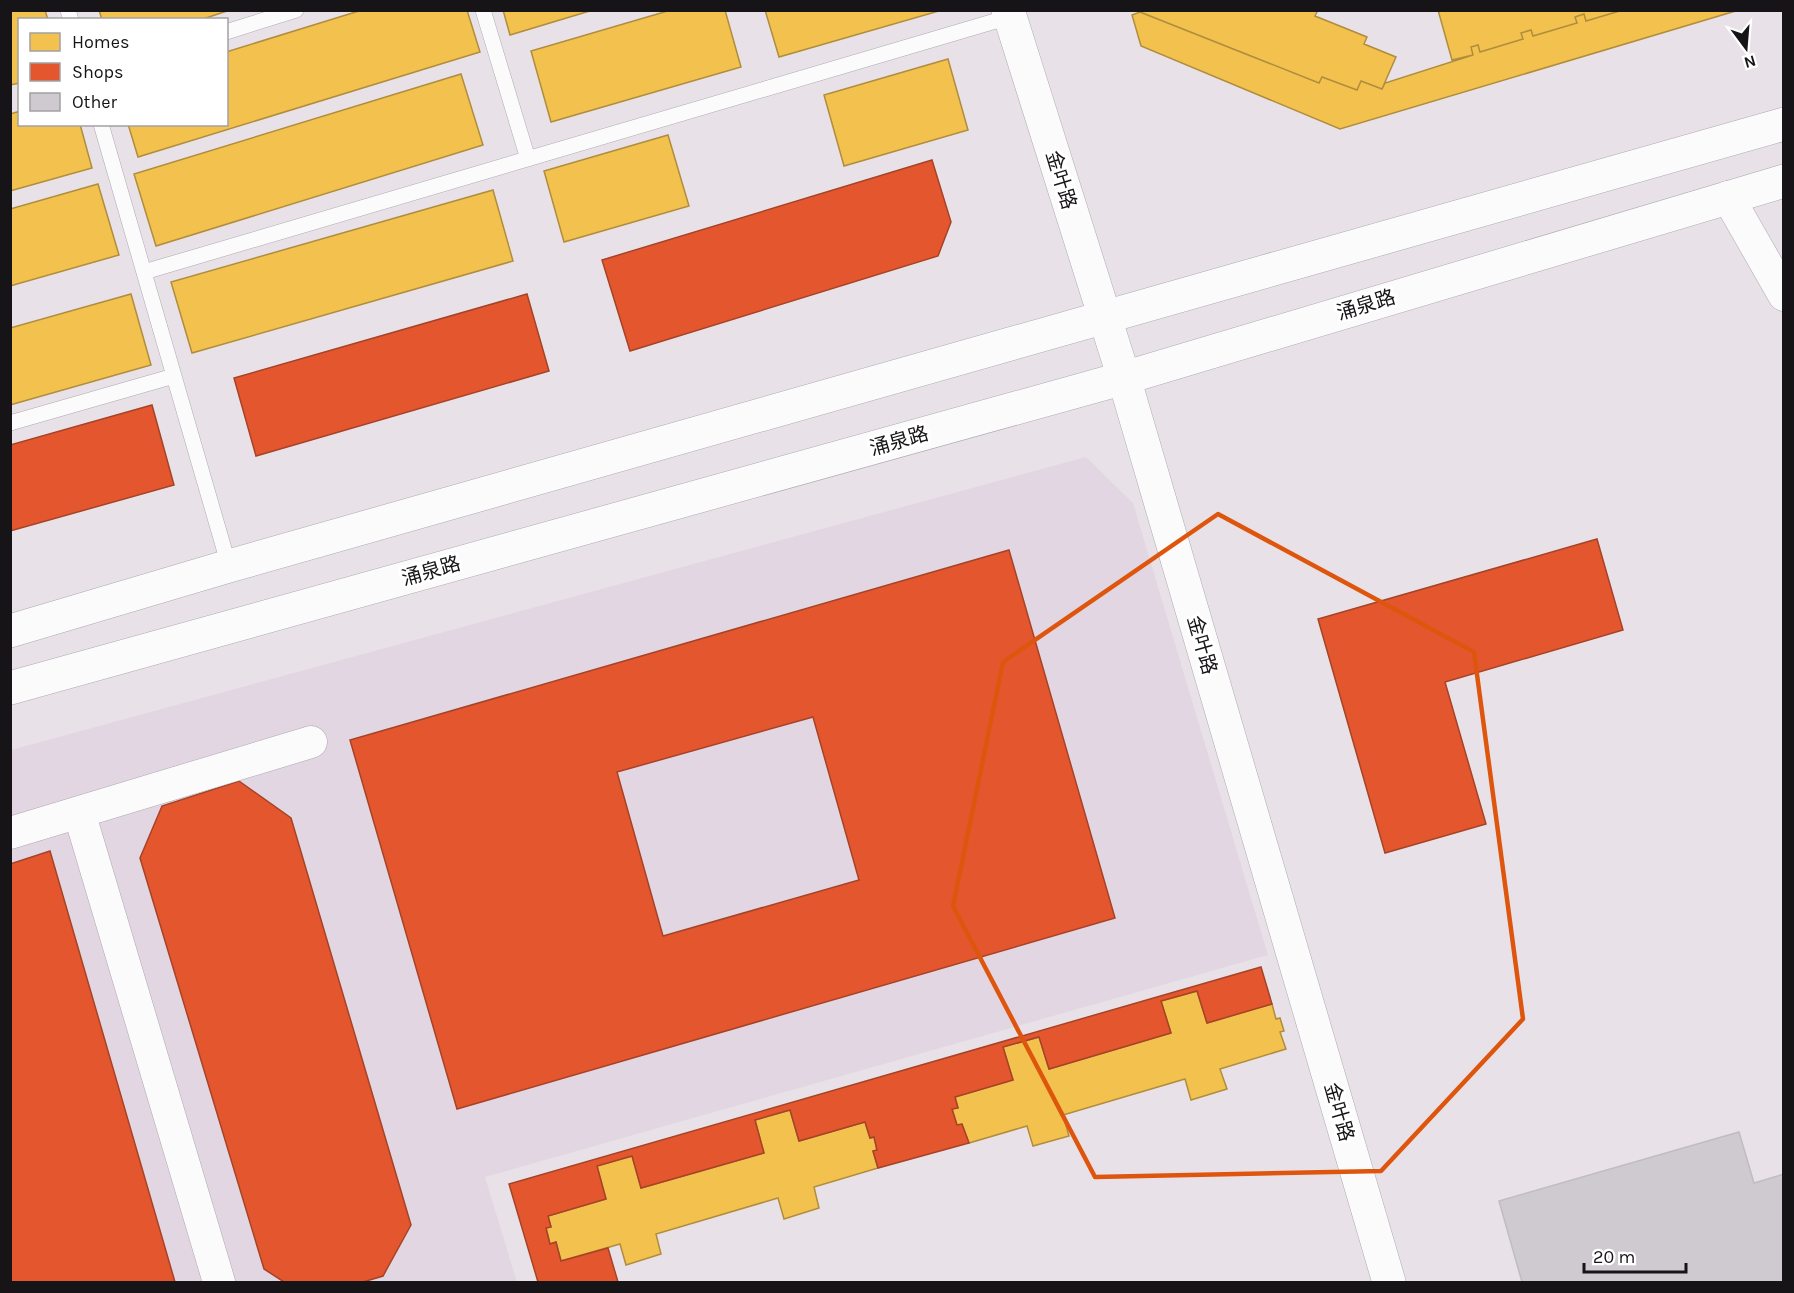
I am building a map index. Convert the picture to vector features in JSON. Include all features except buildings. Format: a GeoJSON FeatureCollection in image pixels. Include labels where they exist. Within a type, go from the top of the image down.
{"type":"FeatureCollection","features":[{"type":"Feature","properties":{"kind":"main road","name":"金叶路"},"geometry":{"type":"LineString","coordinates":[[1008,14],[1124,378],[1389,1282]]}},
{"type":"Feature","properties":{"kind":"main road"},"geometry":{"type":"LineString","coordinates":[[10,631],[229,566],[1784,124]]}},
{"type":"Feature","properties":{"kind":"main road","name":"涌泉路"},"geometry":{"type":"LineString","coordinates":[[10,688],[1124,378],[1784,181]]}},
{"type":"Feature","properties":{"kind":"street"},"geometry":{"type":"LineString","coordinates":[[1728,197],[1784,295]]}},
{"type":"Feature","properties":{"kind":"street"},"geometry":{"type":"LineString","coordinates":[[10,833],[311,742]]}},
{"type":"Feature","properties":{"kind":"street"},"geometry":{"type":"LineString","coordinates":[[79,812],[219,1282]]}},
{"type":"Feature","properties":{"kind":"lane"},"geometry":{"type":"LineString","coordinates":[[228,31],[296,10]]}},
{"type":"Feature","properties":{"kind":"lane"},"geometry":{"type":"LineString","coordinates":[[483,10],[528,159]]}},
{"type":"Feature","properties":{"kind":"lane"},"geometry":{"type":"LineString","coordinates":[[144,272],[1008,14]]}},
{"type":"Feature","properties":{"kind":"lane"},"geometry":{"type":"LineString","coordinates":[[102,126],[229,566]]}},
{"type":"Feature","properties":{"kind":"lane"},"geometry":{"type":"LineString","coordinates":[[10,423],[174,376]]}},
{"type":"Feature","properties":{"kind":"highlighted area"},"geometry":{"type":"Polygon","coordinates":[[[1218,514],[1474,652],[1523,1019],[1381,1171],[1095,1177],[953,906],[1003,662],[1218,514]]]}},
{"type":"Feature","properties":{"kind":"shaded area"},"geometry":{"type":"Polygon","coordinates":[[[1086,457],[1133,503],[1268,955],[485,1177],[517,1282],[11,1282],[11,750],[1086,457]]]}}]}
